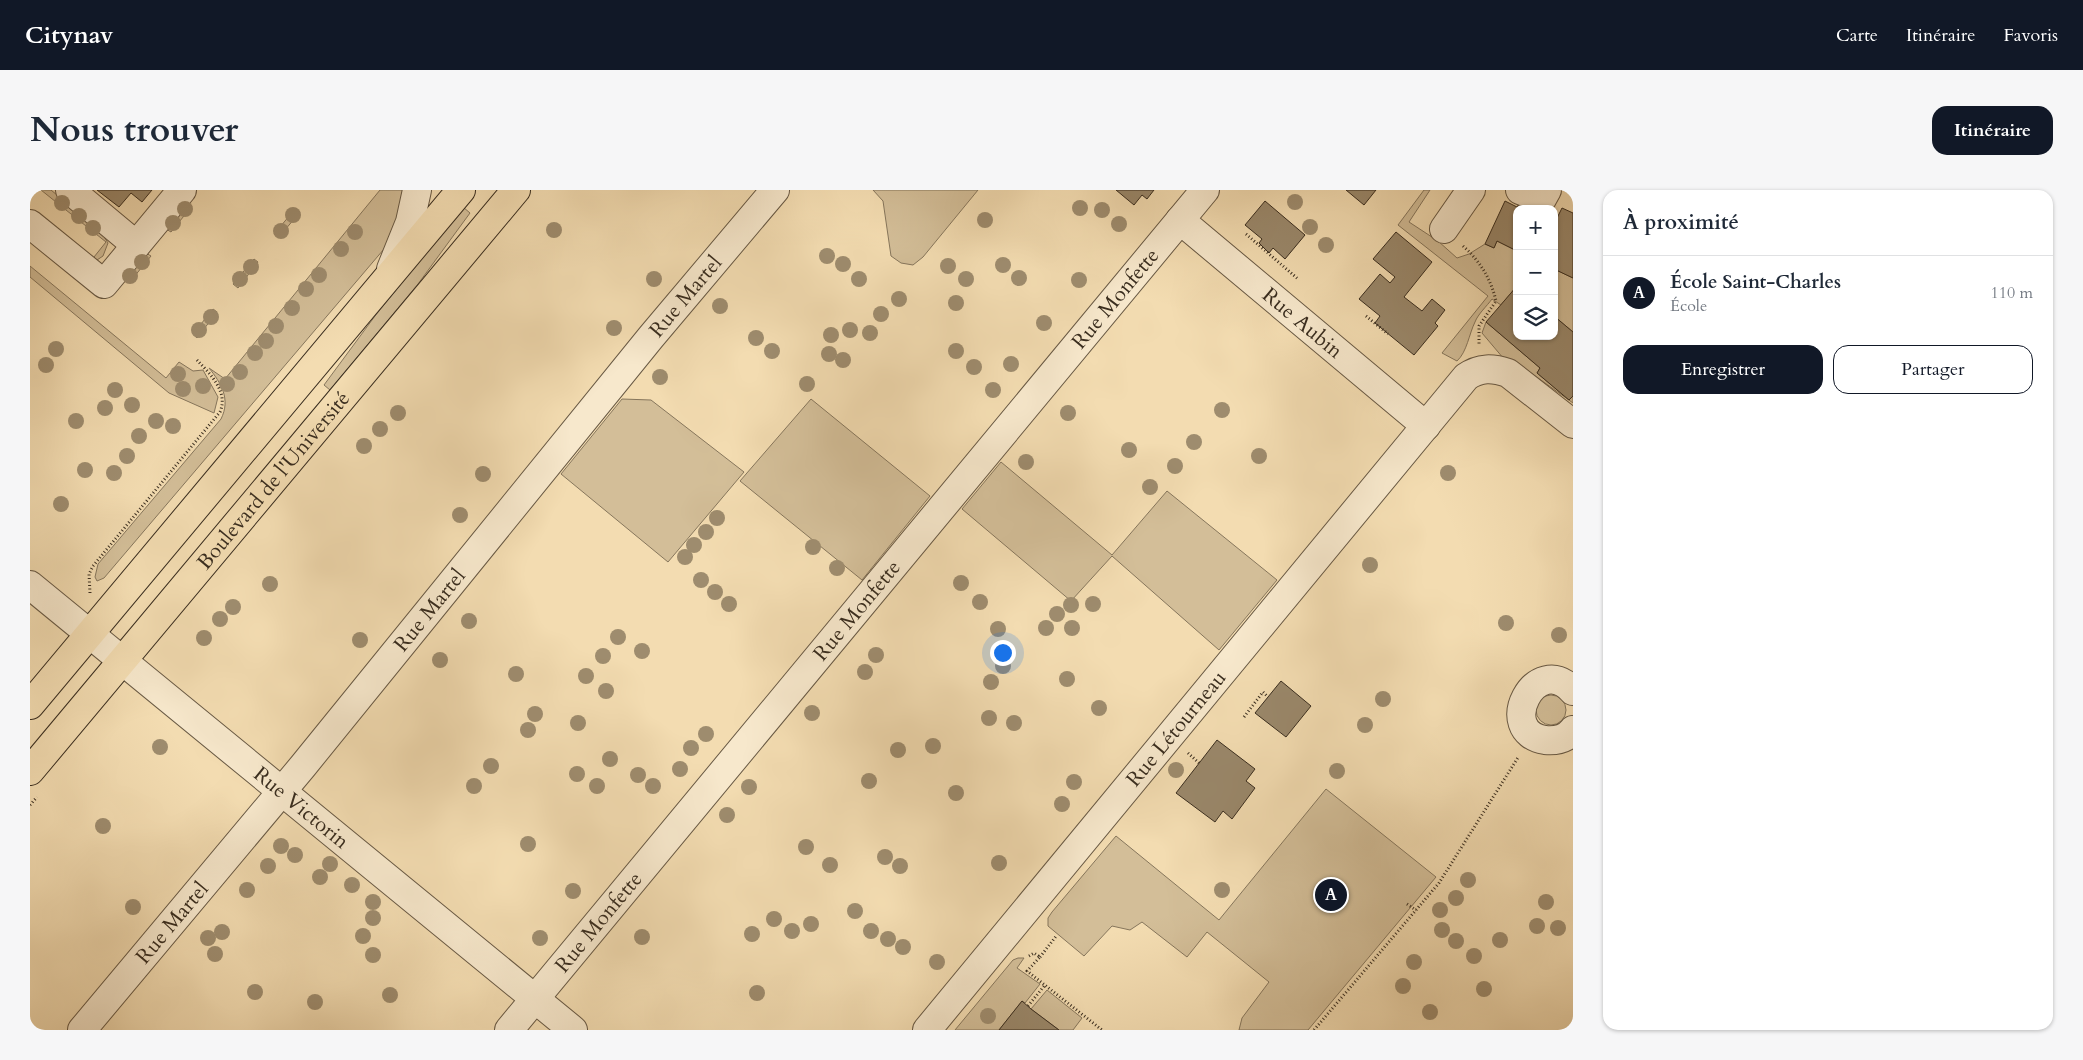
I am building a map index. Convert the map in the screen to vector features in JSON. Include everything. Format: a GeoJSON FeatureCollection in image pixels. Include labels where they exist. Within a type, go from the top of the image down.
{"type":"FeatureCollection","features":[{"type":"Feature","properties":{"kind":"main road","name":"Boulevard de l'Université"},"geometry":{"type":"LineString","coordinates":[[30,705],[461,190]]}},
{"type":"Feature","properties":{"kind":"main road","name":"Boulevard de l'Université"},"geometry":{"type":"LineString","coordinates":[[30,771],[516,190]]}},
{"type":"Feature","properties":{"kind":"street"},"geometry":{"type":"LineString","coordinates":[[70,190],[136,245]]}},
{"type":"Feature","properties":{"kind":"street"},"geometry":{"type":"LineString","coordinates":[[30,224],[104,284],[182,190]]}},
{"type":"Feature","properties":{"kind":"street"},"geometry":{"type":"LineString","coordinates":[[381,285],[401,248],[410,222],[417,190]]}},
{"type":"Feature","properties":{"kind":"street","name":"Rue Martel"},"geometry":{"type":"LineString","coordinates":[[82,1030],[282,790],[651,337],[775,190]]}},
{"type":"Feature","properties":{"kind":"street","name":"Rue Monfette"},"geometry":{"type":"LineString","coordinates":[[508,1030],[1205,190]]}},
{"type":"Feature","properties":{"kind":"street"},"geometry":{"type":"LineString","coordinates":[[1444,229],[1471,190]]}},
{"type":"Feature","properties":{"kind":"street"},"geometry":{"type":"LineString","coordinates":[[1520,190],[1542,199],[1547,190]]}},
{"type":"Feature","properties":{"kind":"street","name":"Rue Aubin"},"geometry":{"type":"LineString","coordinates":[[1180,220],[1426,426]]}},
{"type":"Feature","properties":{"kind":"street"},"geometry":{"type":"LineString","coordinates":[[1474,374],[1496,369],[1508,373],[1573,424]]}},
{"type":"Feature","properties":{"kind":"street","name":"Rue Létourneau"},"geometry":{"type":"LineString","coordinates":[[927,1030],[1426,426],[1474,374]]}},
{"type":"Feature","properties":{"kind":"street","name":"Rue Victorin"},"geometry":{"type":"LineString","coordinates":[[30,585],[573,1030]]}},
{"type":"Feature","properties":{"kind":"street"},"geometry":{"type":"LineString","coordinates":[[1572,688],[1553,681],[1535,685],[1523,699],[1521,709],[1526,727],[1541,739],[1551,741],[1562,739],[1573,730]]}},
{"type":"Feature","properties":{"kind":"path"},"geometry":{"type":"LineString","coordinates":[[1444,229],[1471,253],[1482,267],[1494,290],[1496,301],[1479,326],[1474,374]]}},
{"type":"Feature","properties":{"kind":"path"},"geometry":{"type":"LineString","coordinates":[[1246,234],[1298,279]]}},
{"type":"Feature","properties":{"kind":"path"},"geometry":{"type":"LineString","coordinates":[[1366,316],[1388,334]]}},
{"type":"Feature","properties":{"kind":"path"},"geometry":{"type":"LineString","coordinates":[[90,594],[89,574],[93,566],[220,412],[222,407],[219,386],[196,359]]}},
{"type":"Feature","properties":{"kind":"path"},"geometry":{"type":"LineString","coordinates":[[1244,716],[1263,692],[1268,697]]}},
{"type":"Feature","properties":{"kind":"path"},"geometry":{"type":"LineString","coordinates":[[1314,1030],[1439,883],[1522,751]]}},
{"type":"Feature","properties":{"kind":"path"},"geometry":{"type":"LineString","coordinates":[[1407,904],[1416,910]]}},
{"type":"Feature","properties":{"kind":"path"},"geometry":{"type":"LineString","coordinates":[[1056,935],[1028,971],[1102,1030]]}},
{"type":"Feature","properties":{"kind":"path"},"geometry":{"type":"LineString","coordinates":[[1029,956],[1034,953],[1040,957]]}},
{"type":"Feature","properties":{"kind":"path"},"geometry":{"type":"LineString","coordinates":[[1028,1006],[1045,984]]}},
{"type":"Feature","properties":{"kind":"shaded area"},"geometry":{"type":"Polygon","coordinates":[[[41,190],[51,190],[101,232],[108,243],[103,256],[97,260],[94,257],[106,242],[41,190]]]}},
{"type":"Feature","properties":{"kind":"shaded area"},"geometry":{"type":"Polygon","coordinates":[[[380,190],[403,190],[400,212],[384,249],[104,578],[97,581],[95,577],[98,564],[221,419],[224,412],[225,398],[221,385],[209,368],[225,379],[380,190]]]}},
{"type":"Feature","properties":{"kind":"shaded area"},"geometry":{"type":"Polygon","coordinates":[[[873,190],[978,190],[923,257],[913,265],[901,263],[891,256],[883,201],[873,190]]]}},
{"type":"Feature","properties":{"kind":"shaded area"},"geometry":{"type":"Polygon","coordinates":[[[1424,190],[1430,190],[1409,222],[1438,241],[1457,258],[1469,254],[1485,244],[1494,248],[1497,241],[1513,249],[1513,291],[1501,305],[1492,299],[1480,313],[1468,343],[1457,361],[1442,353],[1488,296],[1398,225],[1424,190]]]}},
{"type":"Feature","properties":{"kind":"shaded area"},"geometry":{"type":"Polygon","coordinates":[[[187,203],[192,206],[171,232],[166,229],[187,203]]]}},
{"type":"Feature","properties":{"kind":"shaded area"},"geometry":{"type":"Polygon","coordinates":[[[463,207],[470,213],[418,284],[330,390],[324,385],[375,316],[463,207]]]}},
{"type":"Feature","properties":{"kind":"shaded area"},"geometry":{"type":"Polygon","coordinates":[[[296,208],[300,212],[279,237],[274,234],[296,208]]]}},
{"type":"Feature","properties":{"kind":"shaded area"},"geometry":{"type":"Polygon","coordinates":[[[146,253],[151,256],[129,283],[125,279],[146,253]]]}},
{"type":"Feature","properties":{"kind":"shaded area"},"geometry":{"type":"Polygon","coordinates":[[[254,259],[258,262],[238,288],[233,284],[254,259]]]}},
{"type":"Feature","properties":{"kind":"shaded area"},"geometry":{"type":"Polygon","coordinates":[[[30,266],[166,378],[179,362],[193,371],[203,370],[218,397],[214,413],[169,393],[30,277],[30,266]]]}},
{"type":"Feature","properties":{"kind":"shaded area"},"geometry":{"type":"Polygon","coordinates":[[[1558,271],[1573,278],[1573,332],[1558,319],[1558,271]]]}},
{"type":"Feature","properties":{"kind":"shaded area"},"geometry":{"type":"Polygon","coordinates":[[[213,309],[217,312],[197,338],[193,334],[213,309]]]}},
{"type":"Feature","properties":{"kind":"shaded area"},"geometry":{"type":"Polygon","coordinates":[[[1486,322],[1540,368],[1537,373],[1569,400],[1573,396],[1573,403],[1531,373],[1504,359],[1482,333],[1486,322]]]}},
{"type":"Feature","properties":{"kind":"shaded area"},"geometry":{"type":"Polygon","coordinates":[[[622,399],[651,400],[744,472],[668,562],[561,474],[622,399]]]}},
{"type":"Feature","properties":{"kind":"shaded area"},"geometry":{"type":"Polygon","coordinates":[[[811,399],[930,496],[862,580],[740,481],[811,399]]]}},
{"type":"Feature","properties":{"kind":"shaded area"},"geometry":{"type":"Polygon","coordinates":[[[1001,462],[1112,555],[1167,491],[1277,580],[1219,650],[1112,556],[1071,601],[962,509],[1001,462]]]}},
{"type":"Feature","properties":{"kind":"shaded area"},"geometry":{"type":"Polygon","coordinates":[[[1551,695],[1562,699],[1566,710],[1562,721],[1551,725],[1540,721],[1536,710],[1540,699],[1551,695]]]}},
{"type":"Feature","properties":{"kind":"shaded area"},"geometry":{"type":"Polygon","coordinates":[[[1326,789],[1436,877],[1308,1030],[1239,1030],[1242,1018],[1269,982],[1207,932],[1187,957],[1142,922],[1130,930],[1112,926],[1084,956],[1048,926],[1048,918],[1052,912],[1116,836],[1219,920],[1326,789]]]}},
{"type":"Feature","properties":{"kind":"shaded area"},"geometry":{"type":"Polygon","coordinates":[[[1024,958],[1017,968],[1040,984],[1025,1003],[1022,1001],[999,1030],[955,1030],[1013,960],[1024,958]]]}},
{"type":"Feature","properties":{"kind":"shaded area"},"geometry":{"type":"Polygon","coordinates":[[[1047,990],[1082,1018],[1073,1030],[1059,1030],[1031,1009],[1047,990]]]}},
{"type":"Feature","properties":{"kind":"building"},"geometry":{"type":"Polygon","coordinates":[[[97,190],[152,190],[142,202],[131,193],[119,207],[97,190]]]}},
{"type":"Feature","properties":{"kind":"building"},"geometry":{"type":"Polygon","coordinates":[[[1116,190],[1154,190],[1147,199],[1142,195],[1134,205],[1116,190]]]}},
{"type":"Feature","properties":{"kind":"building"},"geometry":{"type":"Polygon","coordinates":[[[1346,190],[1376,190],[1364,205],[1346,190]]]}},
{"type":"Feature","properties":{"kind":"building"},"geometry":{"type":"Polygon","coordinates":[[[1265,201],[1305,235],[1285,259],[1273,248],[1269,253],[1259,243],[1262,239],[1245,225],[1265,201]]]}},
{"type":"Feature","properties":{"kind":"building"},"geometry":{"type":"Polygon","coordinates":[[[1505,201],[1513,205],[1513,249],[1497,241],[1494,248],[1485,244],[1505,201]]]}},
{"type":"Feature","properties":{"kind":"building"},"geometry":{"type":"Polygon","coordinates":[[[1521,201],[1529,205],[1518,205],[1521,201]]]}},
{"type":"Feature","properties":{"kind":"building"},"geometry":{"type":"Polygon","coordinates":[[[1562,208],[1573,213],[1573,278],[1558,271],[1558,216],[1562,208]]]}},
{"type":"Feature","properties":{"kind":"building"},"geometry":{"type":"Polygon","coordinates":[[[1396,232],[1432,262],[1404,297],[1422,311],[1432,299],[1445,310],[1435,323],[1438,326],[1414,355],[1375,323],[1380,316],[1359,299],[1380,274],[1390,283],[1395,277],[1373,259],[1396,232]]]}},
{"type":"Feature","properties":{"kind":"building"},"geometry":{"type":"Polygon","coordinates":[[[1513,291],[1513,340],[1558,340],[1558,319],[1573,332],[1573,396],[1569,400],[1537,373],[1540,368],[1486,322],[1513,291]]]}},
{"type":"Feature","properties":{"kind":"building"},"geometry":{"type":"Polygon","coordinates":[[[1281,681],[1311,706],[1286,737],[1255,713],[1281,681]]]}},
{"type":"Feature","properties":{"kind":"building"},"geometry":{"type":"Polygon","coordinates":[[[1217,740],[1255,769],[1246,781],[1255,788],[1232,819],[1223,811],[1215,822],[1176,793],[1217,740]]]}},
{"type":"Feature","properties":{"kind":"building"},"geometry":{"type":"Polygon","coordinates":[[[1022,1001],[1031,1009],[1059,1030],[999,1030],[1022,1001]]]}},
{"type":"Feature","properties":{"kind":"place","name":"École Saint-Charles"},"geometry":{"type":"Point","coordinates":[1331,895]}}]}
